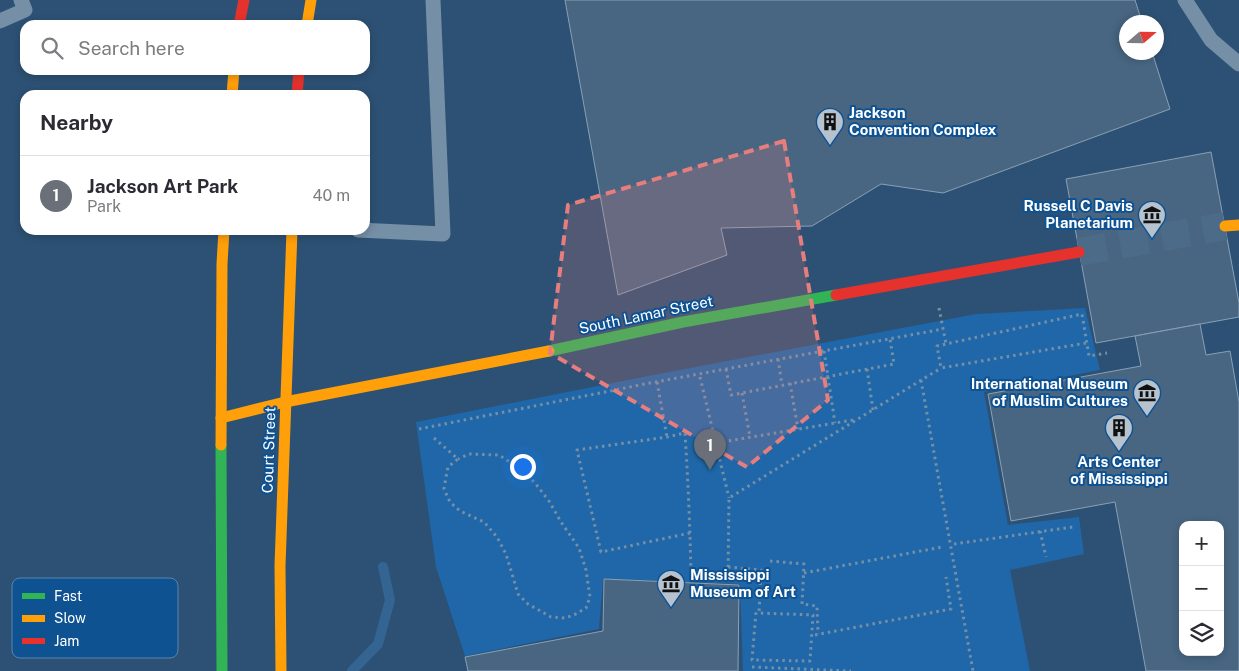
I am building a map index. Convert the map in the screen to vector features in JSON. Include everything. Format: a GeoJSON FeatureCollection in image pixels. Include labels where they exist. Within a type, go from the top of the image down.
{"type":"FeatureCollection","features":[{"type":"Feature","properties":{"kind":"street"},"geometry":{"type":"LineString","coordinates":[[241,20],[244,0]]}},
{"type":"Feature","properties":{"kind":"street"},"geometry":{"type":"LineString","coordinates":[[308,20],[311,0]]}},
{"type":"Feature","properties":{"kind":"street"},"geometry":{"type":"LineString","coordinates":[[232,90],[234,75]]}},
{"type":"Feature","properties":{"kind":"street"},"geometry":{"type":"LineString","coordinates":[[297,90],[299,75]]}},
{"type":"Feature","properties":{"kind":"street"},"geometry":{"type":"LineString","coordinates":[[1225,226],[1239,225]]}},
{"type":"Feature","properties":{"kind":"street"},"geometry":{"type":"LineString","coordinates":[[222,671],[221,418],[224,235]]}},
{"type":"Feature","properties":{"kind":"street","name":"Court Street"},"geometry":{"type":"LineString","coordinates":[[281,671],[280,566],[292,235]]}},
{"type":"Feature","properties":{"kind":"street","name":"South Lamar Street"},"geometry":{"type":"LineString","coordinates":[[221,418],[285,402],[552,350],[683,322],[1080,252]]}},
{"type":"Feature","properties":{"kind":"lane"},"geometry":{"type":"LineString","coordinates":[[0,21],[26,10],[22,0]]}},
{"type":"Feature","properties":{"kind":"lane"},"geometry":{"type":"LineString","coordinates":[[370,231],[443,234],[433,0]]}},
{"type":"Feature","properties":{"kind":"lane"},"geometry":{"type":"LineString","coordinates":[[1185,0],[1211,40],[1239,64]]}},
{"type":"Feature","properties":{"kind":"path"},"geometry":{"type":"LineString","coordinates":[[937,300],[946,344]]}},
{"type":"Feature","properties":{"kind":"path"},"geometry":{"type":"LineString","coordinates":[[941,368],[937,346],[1082,314],[1089,356],[1107,352]]}},
{"type":"Feature","properties":{"kind":"path"},"geometry":{"type":"LineString","coordinates":[[419,429],[657,382],[943,329]]}},
{"type":"Feature","properties":{"kind":"path"},"geometry":{"type":"LineString","coordinates":[[726,369],[732,394],[742,393],[894,364],[890,339]]}},
{"type":"Feature","properties":{"kind":"path"},"geometry":{"type":"LineString","coordinates":[[729,498],[941,368],[1086,343]]}},
{"type":"Feature","properties":{"kind":"path"},"geometry":{"type":"LineString","coordinates":[[824,351],[835,423]]}},
{"type":"Feature","properties":{"kind":"path"},"geometry":{"type":"LineString","coordinates":[[778,359],[782,385]]}},
{"type":"Feature","properties":{"kind":"path"},"geometry":{"type":"LineString","coordinates":[[866,369],[873,410]]}},
{"type":"Feature","properties":{"kind":"path"},"geometry":{"type":"LineString","coordinates":[[690,533],[601,552],[577,450],[685,433],[689,491],[690,533],[691,575],[728,577],[729,498],[700,377]]}},
{"type":"Feature","properties":{"kind":"path"},"geometry":{"type":"LineString","coordinates":[[921,380],[973,671]]}},
{"type":"Feature","properties":{"kind":"path"},"geometry":{"type":"LineString","coordinates":[[657,382],[667,437]]}},
{"type":"Feature","properties":{"kind":"path"},"geometry":{"type":"LineString","coordinates":[[790,384],[798,430]]}},
{"type":"Feature","properties":{"kind":"path"},"geometry":{"type":"LineString","coordinates":[[742,393],[750,437]]}},
{"type":"Feature","properties":{"kind":"path"},"geometry":{"type":"LineString","coordinates":[[716,443],[856,420]]}},
{"type":"Feature","properties":{"kind":"path"},"geometry":{"type":"LineString","coordinates":[[434,438],[458,459]]}},
{"type":"Feature","properties":{"kind":"path"},"geometry":{"type":"LineString","coordinates":[[469,454],[498,455],[522,470],[535,483],[549,501],[579,548],[586,570],[590,597],[586,608],[565,618],[551,617],[528,604],[518,594],[506,554],[497,537],[484,522],[460,511],[450,502],[444,490],[448,467],[458,459],[469,454]]}},
{"type":"Feature","properties":{"kind":"path"},"geometry":{"type":"LineString","coordinates":[[954,544],[1073,527]]}},
{"type":"Feature","properties":{"kind":"path"},"geometry":{"type":"LineString","coordinates":[[1040,532],[1046,557]]}},
{"type":"Feature","properties":{"kind":"path"},"geometry":{"type":"LineString","coordinates":[[804,573],[942,547]]}},
{"type":"Feature","properties":{"kind":"path"},"geometry":{"type":"LineString","coordinates":[[770,561],[804,564],[802,604],[817,606],[816,634],[951,609],[946,577]]}},
{"type":"Feature","properties":{"kind":"path"},"geometry":{"type":"LineString","coordinates":[[728,567],[761,570],[759,613]]}},
{"type":"Feature","properties":{"kind":"path"},"geometry":{"type":"LineString","coordinates":[[756,612],[759,613],[813,615],[810,661],[752,660],[756,612]]}},
{"type":"Feature","properties":{"kind":"path"},"geometry":{"type":"LineString","coordinates":[[752,667],[851,671]]}},
{"type":"Feature","properties":{"kind":"highlighted area"},"geometry":{"type":"Polygon","coordinates":[[[784,141],[828,400],[747,467],[550,353],[568,205],[784,141]]]}},
{"type":"Feature","properties":{"kind":"shaded area"},"geometry":{"type":"Polygon","coordinates":[[[1085,308],[1100,370],[984,392],[1008,525],[1079,517],[1084,554],[1010,570],[1030,671],[743,671],[740,584],[603,579],[599,629],[465,656],[436,567],[416,422],[976,314],[1085,308]]]}},
{"type":"Feature","properties":{"kind":"building","name":"Jackson Convention Complex"},"geometry":{"type":"Polygon","coordinates":[[[565,0],[1135,0],[1140,15],[1119,15],[1119,60],[1155,60],[1170,109],[943,193],[881,184],[812,226],[721,228],[727,255],[618,295],[565,0]]]}},
{"type":"Feature","properties":{"kind":"building","name":"Russell C Davis Planetarium"},"geometry":{"type":"Polygon","coordinates":[[[1211,152],[1239,303],[1239,317],[1096,343],[1066,179],[1211,152]]]}},
{"type":"Feature","properties":{"kind":"building","name":"Arts Center of Mississippi"},"geometry":{"type":"Polygon","coordinates":[[[1200,324],[1206,355],[1230,351],[1239,402],[1239,671],[1146,671],[1115,502],[1011,521],[988,394],[1141,366],[1135,336],[1200,324]]]}},
{"type":"Feature","properties":{"kind":"building","name":"Mississippi Museum of Art"},"geometry":{"type":"Polygon","coordinates":[[[604,579],[739,585],[738,671],[468,671],[465,657],[603,631],[604,579]]]}},
{"type":"Feature","properties":{"kind":"waterway"},"geometry":{"type":"LineString","coordinates":[[352,671],[378,644],[390,600],[383,567]]}},
{"type":"Feature","properties":{"kind":"tunnel"},"geometry":{"type":"LineString","coordinates":[[1079,252],[1225,226]]}},
{"type":"Feature","properties":{"kind":"traffic: fast"},"geometry":{"type":"LineString","coordinates":[[549,351],[683,322],[836,295]]}},
{"type":"Feature","properties":{"kind":"traffic: fast"},"geometry":{"type":"LineString","coordinates":[[221,445],[222,671]]}},
{"type":"Feature","properties":{"kind":"traffic: slow"},"geometry":{"type":"LineString","coordinates":[[308,20],[311,0]]}},
{"type":"Feature","properties":{"kind":"traffic: slow"},"geometry":{"type":"LineString","coordinates":[[232,90],[234,75]]}},
{"type":"Feature","properties":{"kind":"traffic: slow"},"geometry":{"type":"LineString","coordinates":[[1225,226],[1239,225]]}},
{"type":"Feature","properties":{"kind":"traffic: slow"},"geometry":{"type":"LineString","coordinates":[[221,445],[224,235]]}},
{"type":"Feature","properties":{"kind":"traffic: slow"},"geometry":{"type":"LineString","coordinates":[[281,671],[280,566],[292,235]]}},
{"type":"Feature","properties":{"kind":"traffic: slow"},"geometry":{"type":"LineString","coordinates":[[221,418],[285,402],[549,351]]}},
{"type":"Feature","properties":{"kind":"traffic: jam"},"geometry":{"type":"LineString","coordinates":[[240,20],[244,0]]}},
{"type":"Feature","properties":{"kind":"traffic: jam"},"geometry":{"type":"LineString","coordinates":[[297,90],[299,75]]}},
{"type":"Feature","properties":{"kind":"traffic: jam"},"geometry":{"type":"LineString","coordinates":[[836,295],[1079,252]]}},
{"type":"Feature","properties":{"kind":"place","name":"Jackson Convention Complex"},"geometry":{"type":"Point","coordinates":[830,146]}},
{"type":"Feature","properties":{"kind":"place","name":"Russell C Davis Planetarium"},"geometry":{"type":"Point","coordinates":[1152,239]}},
{"type":"Feature","properties":{"kind":"place","name":"International Museum of Muslim Cultures"},"geometry":{"type":"Point","coordinates":[1147,417]}},
{"type":"Feature","properties":{"kind":"place","name":"Arts Center of Mississippi"},"geometry":{"type":"Point","coordinates":[1119,452]}},
{"type":"Feature","properties":{"kind":"place","name":"Jackson Art Park"},"geometry":{"type":"Point","coordinates":[710,470]}},
{"type":"Feature","properties":{"kind":"place","name":"Mississippi Museum of Art"},"geometry":{"type":"Point","coordinates":[671,608]}}]}
